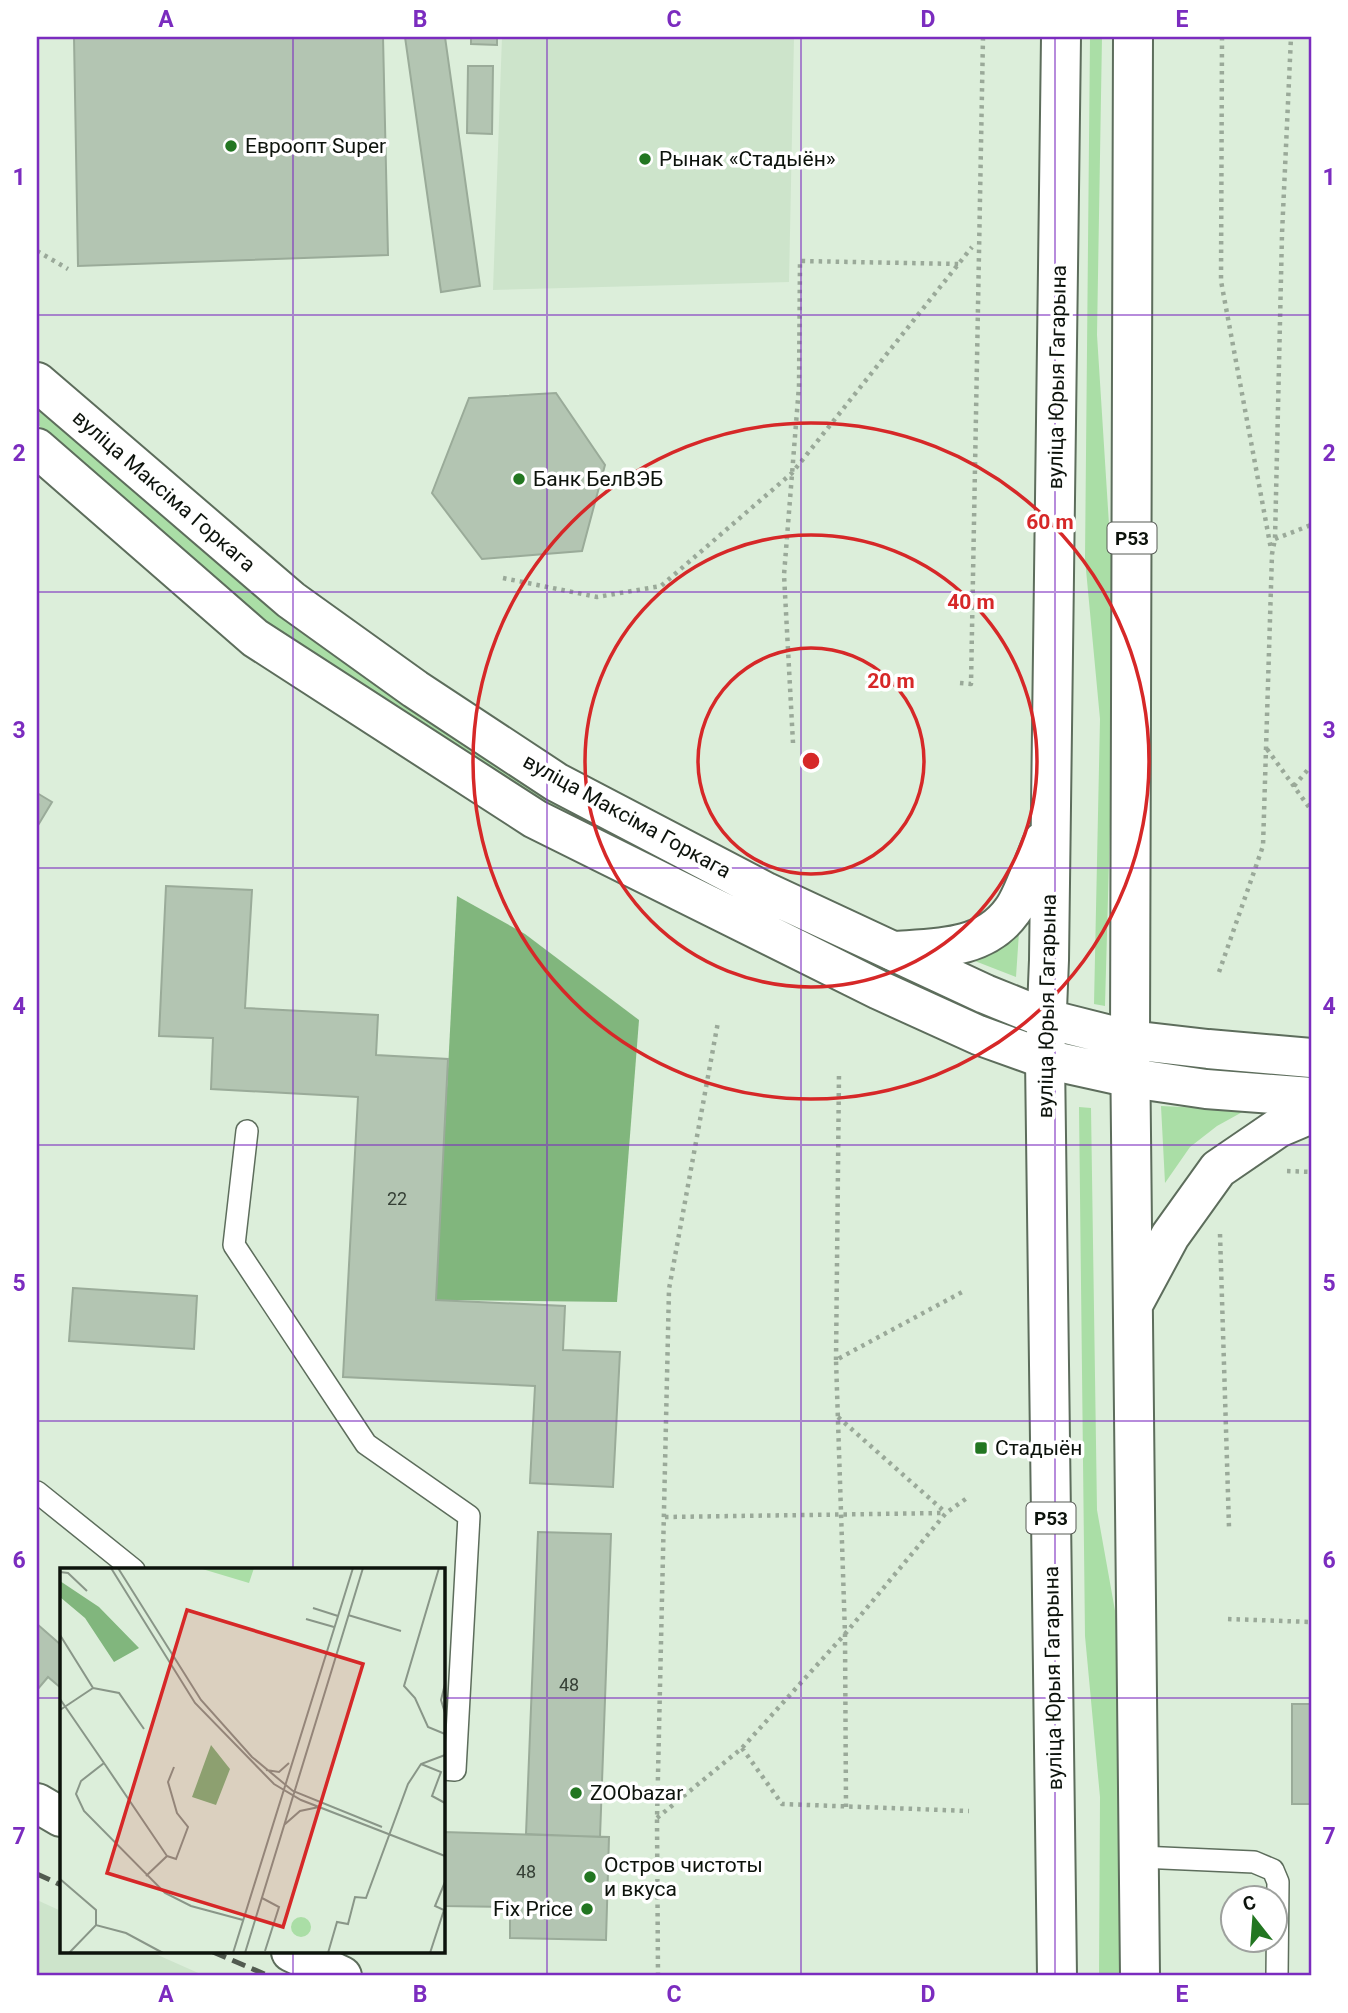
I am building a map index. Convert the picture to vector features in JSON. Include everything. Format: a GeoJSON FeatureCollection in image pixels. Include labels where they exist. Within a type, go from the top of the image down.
{"type":"FeatureCollection","features":[{"type":"Feature","properties":{"kind":"main road","name":"вуліца Юрыя Гагарына"},"geometry":{"type":"LineString","coordinates":[[1057,1976],[1045,1059],[1061,37]]}},
{"type":"Feature","properties":{"kind":"main road","name":"Р53"},"geometry":{"type":"LineString","coordinates":[[1133,37],[1130,1040],[1140,1976]]}},
{"type":"Feature","properties":{"kind":"main road","name":"вуліца Максіма Горкага"},"geometry":{"type":"LineString","coordinates":[[37,382],[291,600],[448,711],[556,782],[766,891],[985,994],[1047,1019],[1130,1040],[1311,1058]]}},
{"type":"Feature","properties":{"kind":"main road","name":"вуліца Максіма Горкага"},"geometry":{"type":"LineString","coordinates":[[37,448],[254,638],[535,819],[879,990],[978,1035],[1045,1059],[1131,1078],[1206,1089],[1311,1097]]}},
{"type":"Feature","properties":{"kind":"main road"},"geometry":{"type":"LineString","coordinates":[[893,951],[954,947],[987,936],[1013,911],[1049,826]]}},
{"type":"Feature","properties":{"kind":"main road"},"geometry":{"type":"LineString","coordinates":[[1134,1302],[1170,1236],[1218,1169],[1278,1128],[1311,1114]]}},
{"type":"Feature","properties":{"kind":"main road"},"geometry":{"type":"LineString","coordinates":[[37,1802],[60,1816]]}},
{"type":"Feature","properties":{"kind":"main road"},"geometry":{"type":"LineString","coordinates":[[294,1954],[342,1976]]}},
{"type":"Feature","properties":{"kind":"lane"},"geometry":{"type":"LineString","coordinates":[[247,1130],[234,1245],[366,1444],[469,1516],[455,1770],[444,1769]]}},
{"type":"Feature","properties":{"kind":"lane"},"geometry":{"type":"LineString","coordinates":[[37,1492],[132,1568]]}},
{"type":"Feature","properties":{"kind":"lane"},"geometry":{"type":"LineString","coordinates":[[1140,1857],[1254,1862],[1273,1870],[1278,1882],[1277,1976]]}},
{"type":"Feature","properties":{"kind":"path"},"geometry":{"type":"LineString","coordinates":[[960,684],[971,684],[983,37]]}},
{"type":"Feature","properties":{"kind":"path"},"geometry":{"type":"LineString","coordinates":[[1222,37],[1220,281],[1272,554]]}},
{"type":"Feature","properties":{"kind":"path"},"geometry":{"type":"LineString","coordinates":[[1219,972],[1263,846],[1272,554],[1275,539],[1282,234],[1291,37]]}},
{"type":"Feature","properties":{"kind":"path"},"geometry":{"type":"LineString","coordinates":[[503,578],[597,597],[661,586],[792,473],[972,247]]}},
{"type":"Feature","properties":{"kind":"path"},"geometry":{"type":"LineString","coordinates":[[37,251],[68,269]]}},
{"type":"Feature","properties":{"kind":"path"},"geometry":{"type":"LineString","coordinates":[[793,743],[784,575],[799,386],[800,261],[959,264]]}},
{"type":"Feature","properties":{"kind":"path"},"geometry":{"type":"LineString","coordinates":[[1275,539],[1311,524]]}},
{"type":"Feature","properties":{"kind":"path"},"geometry":{"type":"LineString","coordinates":[[1265,747],[1311,810]]}},
{"type":"Feature","properties":{"kind":"path"},"geometry":{"type":"LineString","coordinates":[[1293,786],[1311,766]]}},
{"type":"Feature","properties":{"kind":"path"},"geometry":{"type":"LineString","coordinates":[[658,1976],[657,1819],[669,1289],[718,1022]]}},
{"type":"Feature","properties":{"kind":"path"},"geometry":{"type":"LineString","coordinates":[[839,1073],[836,1360],[845,1634],[846,1807]]}},
{"type":"Feature","properties":{"kind":"path"},"geometry":{"type":"LineString","coordinates":[[1286,1171],[1311,1172]]}},
{"type":"Feature","properties":{"kind":"path"},"geometry":{"type":"LineString","coordinates":[[1220,1222],[1229,1527]]}},
{"type":"Feature","properties":{"kind":"path"},"geometry":{"type":"LineString","coordinates":[[836,1360],[964,1291]]}},
{"type":"Feature","properties":{"kind":"path"},"geometry":{"type":"LineString","coordinates":[[838,1417],[946,1513]]}},
{"type":"Feature","properties":{"kind":"path"},"geometry":{"type":"LineString","coordinates":[[657,1819],[742,1748],[845,1634],[946,1513],[967,1498]]}},
{"type":"Feature","properties":{"kind":"path"},"geometry":{"type":"LineString","coordinates":[[664,1517],[946,1513]]}},
{"type":"Feature","properties":{"kind":"path"},"geometry":{"type":"LineString","coordinates":[[1228,1619],[1311,1622]]}},
{"type":"Feature","properties":{"kind":"path"},"geometry":{"type":"LineString","coordinates":[[742,1748],[782,1804],[969,1811]]}},
{"type":"Feature","properties":{"kind":"shaded area","name":"Рынак «Стадыён»"},"geometry":{"type":"Polygon","coordinates":[[[502,37],[794,37],[789,282],[493,290],[502,37]]]}},
{"type":"Feature","properties":{"kind":"shaded area"},"geometry":{"type":"Polygon","coordinates":[[[37,1900],[60,1911],[60,1954],[156,1954],[205,1976],[37,1976],[37,1900]]]}},
{"type":"Feature","properties":{"kind":"green space"},"geometry":{"type":"Polygon","coordinates":[[[1090,37],[1102,37],[1097,335],[1111,556],[1114,681],[1105,1006],[1094,1004],[1100,719],[1085,559],[1090,37]]]}},
{"type":"Feature","properties":{"kind":"green space"},"geometry":{"type":"Polygon","coordinates":[[[37,406],[281,613],[1018,1025],[1016,1035],[529,800],[270,626],[37,424],[37,406]]]}},
{"type":"Feature","properties":{"kind":"green space"},"geometry":{"type":"Polygon","coordinates":[[[457,896],[525,934],[639,1020],[617,1302],[436,1300],[457,896]]]}},
{"type":"Feature","properties":{"kind":"green space"},"geometry":{"type":"Polygon","coordinates":[[[1020,917],[1016,977],[962,956],[1020,917]]]}},
{"type":"Feature","properties":{"kind":"green space"},"geometry":{"type":"Polygon","coordinates":[[[1161,1106],[1246,1110],[1217,1126],[1190,1147],[1165,1183],[1161,1106]]]}},
{"type":"Feature","properties":{"kind":"green space"},"geometry":{"type":"Polygon","coordinates":[[[1079,1107],[1091,1108],[1097,1510],[1119,1633],[1121,1976],[1099,1976],[1100,1797],[1085,1636],[1079,1107]]]}},
{"type":"Feature","properties":{"kind":"building","name":"Евроопт Super"},"geometry":{"type":"Polygon","coordinates":[[[74,37],[383,37],[388,255],[78,266],[74,37]]]}},
{"type":"Feature","properties":{"kind":"building"},"geometry":{"type":"Polygon","coordinates":[[[405,37],[445,37],[480,286],[441,292],[405,37]]]}},
{"type":"Feature","properties":{"kind":"building"},"geometry":{"type":"Polygon","coordinates":[[[471,37],[497,37],[497,45],[471,44],[471,37]]]}},
{"type":"Feature","properties":{"kind":"building"},"geometry":{"type":"Polygon","coordinates":[[[468,66],[493,66],[492,134],[467,133],[468,66]]]}},
{"type":"Feature","properties":{"kind":"building","name":"Банк БелВЭБ"},"geometry":{"type":"Polygon","coordinates":[[[556,393],[605,465],[582,551],[482,559],[432,493],[469,398],[556,393]]]}},
{"type":"Feature","properties":{"kind":"building"},"geometry":{"type":"Polygon","coordinates":[[[37,793],[52,802],[37,827],[37,793]]]}},
{"type":"Feature","properties":{"kind":"building"},"geometry":{"type":"Polygon","coordinates":[[[166,886],[252,890],[245,1008],[378,1015],[376,1055],[448,1059],[436,1300],[565,1306],[563,1350],[620,1352],[613,1487],[530,1483],[535,1386],[343,1377],[358,1097],[211,1089],[213,1038],[159,1036],[166,886]]]}},
{"type":"Feature","properties":{"kind":"building"},"geometry":{"type":"Polygon","coordinates":[[[73,1288],[197,1296],[194,1349],[69,1341],[73,1288]]]}},
{"type":"Feature","properties":{"kind":"building"},"geometry":{"type":"Polygon","coordinates":[[[538,1532],[611,1534],[600,1837],[526,1834],[538,1532]]]}},
{"type":"Feature","properties":{"kind":"building"},"geometry":{"type":"Polygon","coordinates":[[[37,1624],[60,1644],[60,1687],[48,1677],[37,1690],[37,1624]]]}},
{"type":"Feature","properties":{"kind":"building"},"geometry":{"type":"Polygon","coordinates":[[[1292,1704],[1311,1704],[1311,1804],[1292,1804],[1292,1704]]]}},
{"type":"Feature","properties":{"kind":"building"},"geometry":{"type":"Polygon","coordinates":[[[444,1832],[609,1837],[606,1940],[510,1938],[510,1907],[444,1906],[444,1832]]]}},
{"type":"Feature","properties":{"kind":"railway"},"geometry":{"type":"LineString","coordinates":[[37,1874],[60,1885]]}},
{"type":"Feature","properties":{"kind":"railway"},"geometry":{"type":"LineString","coordinates":[[218,1954],[269,1976]]}},
{"type":"Feature","properties":{"kind":"place","name":"Евроопт Super"},"geometry":{"type":"Point","coordinates":[231,146]}},
{"type":"Feature","properties":{"kind":"place","name":"Рынак «Стадыён»"},"geometry":{"type":"Point","coordinates":[645,159]}},
{"type":"Feature","properties":{"kind":"place","name":"Банк БелВЭБ"},"geometry":{"type":"Point","coordinates":[519,479]}},
{"type":"Feature","properties":{"kind":"place","name":"Стадыён"},"geometry":{"type":"Point","coordinates":[981,1448]}},
{"type":"Feature","properties":{"kind":"place","name":"ZOObazar"},"geometry":{"type":"Point","coordinates":[576,1793]}},
{"type":"Feature","properties":{"kind":"place","name":"Остров чистоты и вкуса"},"geometry":{"type":"Point","coordinates":[590,1877]}},
{"type":"Feature","properties":{"kind":"place","name":"Fix Price"},"geometry":{"type":"Point","coordinates":[587,1909]}}]}
